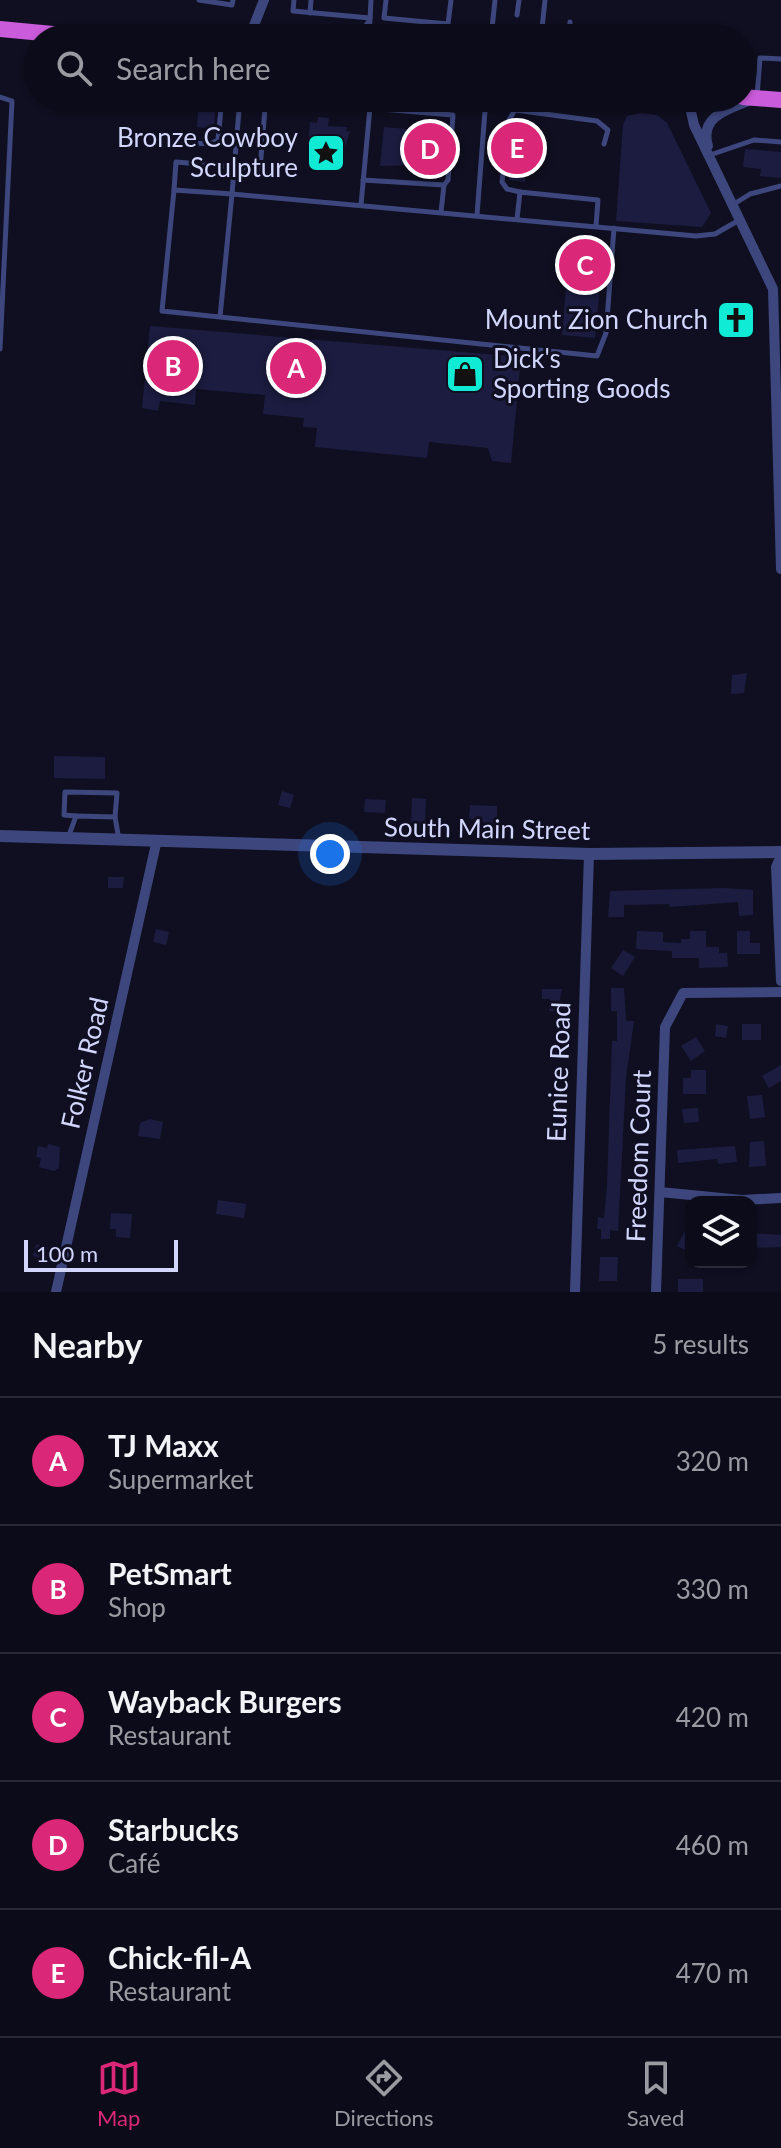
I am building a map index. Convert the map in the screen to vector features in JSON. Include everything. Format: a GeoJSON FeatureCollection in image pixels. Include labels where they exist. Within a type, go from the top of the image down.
{"type":"FeatureCollection","features":[{"type":"Feature","properties":{"kind":"highway"},"geometry":{"type":"LineString","coordinates":[[0,29],[24,31]]}},
{"type":"Feature","properties":{"kind":"highway"},"geometry":{"type":"LineString","coordinates":[[757,98],[781,100]]}},
{"type":"Feature","properties":{"kind":"street"},"geometry":{"type":"LineString","coordinates":[[255,24],[264,0]]}},
{"type":"Feature","properties":{"kind":"street"},"geometry":{"type":"LineString","coordinates":[[691,112],[694,125],[742,219],[773,289],[781,569]]}},
{"type":"Feature","properties":{"kind":"street"},"geometry":{"type":"LineString","coordinates":[[710,155],[706,139],[709,122],[721,112]]}},
{"type":"Feature","properties":{"kind":"street","name":"South Main Street"},"geometry":{"type":"LineString","coordinates":[[0,836],[156,844],[589,854],[781,854]]}},
{"type":"Feature","properties":{"kind":"street","name":"Folker Road"},"geometry":{"type":"LineString","coordinates":[[56,1292],[156,844]]}},
{"type":"Feature","properties":{"kind":"street","name":"Eunice Road"},"geometry":{"type":"LineString","coordinates":[[575,1292],[589,854]]}},
{"type":"Feature","properties":{"kind":"street"},"geometry":{"type":"LineString","coordinates":[[781,854],[776,867],[781,981]]}},
{"type":"Feature","properties":{"kind":"street","name":"Freedom Court"},"geometry":{"type":"LineString","coordinates":[[656,1292],[667,1022],[683,993],[781,992]]}},
{"type":"Feature","properties":{"kind":"street"},"geometry":{"type":"LineString","coordinates":[[660,1192],[742,1200],[781,1198]]}},
{"type":"Feature","properties":{"kind":"lane"},"geometry":{"type":"LineString","coordinates":[[199,0],[232,5],[233,0]]}},
{"type":"Feature","properties":{"kind":"lane"},"geometry":{"type":"LineString","coordinates":[[294,0],[293,11],[370,19]]}},
{"type":"Feature","properties":{"kind":"lane"},"geometry":{"type":"LineString","coordinates":[[310,13],[311,0]]}},
{"type":"Feature","properties":{"kind":"lane"},"geometry":{"type":"LineString","coordinates":[[370,24],[371,0]]}},
{"type":"Feature","properties":{"kind":"lane"},"geometry":{"type":"LineString","coordinates":[[386,0],[384,18],[448,24],[451,0]]}},
{"type":"Feature","properties":{"kind":"lane"},"geometry":{"type":"LineString","coordinates":[[492,24],[495,0]]}},
{"type":"Feature","properties":{"kind":"lane"},"geometry":{"type":"LineString","coordinates":[[517,15],[519,0]]}},
{"type":"Feature","properties":{"kind":"lane"},"geometry":{"type":"LineString","coordinates":[[542,24],[545,0]]}},
{"type":"Feature","properties":{"kind":"lane"},"geometry":{"type":"LineString","coordinates":[[367,24],[370,19]]}},
{"type":"Feature","properties":{"kind":"lane"},"geometry":{"type":"LineString","coordinates":[[757,70],[760,58],[781,59]]}},
{"type":"Feature","properties":{"kind":"lane"},"geometry":{"type":"LineString","coordinates":[[0,97],[12,101],[0,349]]}},
{"type":"Feature","properties":{"kind":"lane"},"geometry":{"type":"LineString","coordinates":[[178,142],[210,144],[218,140],[221,112]]}},
{"type":"Feature","properties":{"kind":"lane"},"geometry":{"type":"LineString","coordinates":[[220,317],[239,112]]}},
{"type":"Feature","properties":{"kind":"lane"},"geometry":{"type":"LineString","coordinates":[[265,112],[260,169],[176,162],[162,311],[283,326],[597,356],[606,333],[614,228]]}},
{"type":"Feature","properties":{"kind":"lane"},"geometry":{"type":"LineString","coordinates":[[361,205],[370,112]]}},
{"type":"Feature","properties":{"kind":"lane"},"geometry":{"type":"LineString","coordinates":[[422,112],[453,115],[448,180],[444,185],[441,212]]}},
{"type":"Feature","properties":{"kind":"lane"},"geometry":{"type":"LineString","coordinates":[[477,215],[485,112]]}},
{"type":"Feature","properties":{"kind":"lane"},"geometry":{"type":"LineString","coordinates":[[514,112],[509,120],[502,182],[507,189],[598,200],[596,226]]}},
{"type":"Feature","properties":{"kind":"lane"},"geometry":{"type":"LineString","coordinates":[[529,112],[603,123],[608,130],[604,144]]}},
{"type":"Feature","properties":{"kind":"lane"},"geometry":{"type":"LineString","coordinates":[[710,155],[754,140],[781,142]]}},
{"type":"Feature","properties":{"kind":"lane"},"geometry":{"type":"LineString","coordinates":[[363,180],[444,185]]}},
{"type":"Feature","properties":{"kind":"lane"},"geometry":{"type":"LineString","coordinates":[[734,204],[750,194],[781,186]]}},
{"type":"Feature","properties":{"kind":"lane"},"geometry":{"type":"LineString","coordinates":[[174,190],[696,236],[715,234],[742,219]]}},
{"type":"Feature","properties":{"kind":"lane"},"geometry":{"type":"LineString","coordinates":[[517,219],[520,192]]}},
{"type":"Feature","properties":{"kind":"lane"},"geometry":{"type":"LineString","coordinates":[[115,817],[94,813],[64,815],[65,792],[95,796],[117,793],[115,817],[119,841]]}},
{"type":"Feature","properties":{"kind":"lane"},"geometry":{"type":"LineString","coordinates":[[68,838],[76,816]]}},
{"type":"Feature","properties":{"kind":"building"},"geometry":{"type":"Polygon","coordinates":[[[198,112],[215,112],[214,129],[197,127],[198,112]]]}},
{"type":"Feature","properties":{"kind":"building"},"geometry":{"type":"Polygon","coordinates":[[[641,113],[657,115],[667,123],[711,213],[702,227],[616,221],[623,125],[627,116],[641,113]]]}},
{"type":"Feature","properties":{"kind":"building"},"geometry":{"type":"Polygon","coordinates":[[[318,117],[329,118],[328,126],[347,127],[346,131],[350,131],[342,157],[331,158],[330,162],[307,159],[310,122],[317,123],[318,117]]]}},
{"type":"Feature","properties":{"kind":"building"},"geometry":{"type":"Polygon","coordinates":[[[516,124],[526,125],[526,130],[531,130],[529,176],[525,176],[525,182],[508,180],[516,124]]]}},
{"type":"Feature","properties":{"kind":"building"},"geometry":{"type":"Polygon","coordinates":[[[384,127],[440,132],[436,171],[421,170],[421,165],[380,166],[384,127]]]}},
{"type":"Feature","properties":{"kind":"building"},"geometry":{"type":"Polygon","coordinates":[[[745,149],[781,152],[781,178],[760,176],[761,169],[743,167],[745,149]]]}},
{"type":"Feature","properties":{"kind":"building"},"geometry":{"type":"Polygon","coordinates":[[[569,253],[603,256],[595,338],[562,335],[569,253]]]}},
{"type":"Feature","properties":{"kind":"building"},"geometry":{"type":"Polygon","coordinates":[[[150,326],[521,357],[511,463],[492,461],[488,448],[429,442],[427,458],[315,447],[317,428],[303,427],[304,418],[263,414],[265,395],[196,389],[195,405],[160,401],[158,411],[142,408],[150,326]]]}},
{"type":"Feature","properties":{"kind":"building"},"geometry":{"type":"Polygon","coordinates":[[[747,673],[744,693],[731,694],[732,675],[747,673]]]}},
{"type":"Feature","properties":{"kind":"building"},"geometry":{"type":"Polygon","coordinates":[[[54,756],[105,757],[105,779],[54,778],[54,756]]]}},
{"type":"Feature","properties":{"kind":"building"},"geometry":{"type":"Polygon","coordinates":[[[282,791],[294,795],[290,808],[278,805],[282,791]]]}},
{"type":"Feature","properties":{"kind":"building"},"geometry":{"type":"Polygon","coordinates":[[[412,798],[426,799],[425,828],[411,828],[412,798]]]}},
{"type":"Feature","properties":{"kind":"building"},"geometry":{"type":"Polygon","coordinates":[[[365,799],[386,800],[385,813],[364,812],[365,799]]]}},
{"type":"Feature","properties":{"kind":"building"},"geometry":{"type":"Polygon","coordinates":[[[470,805],[497,806],[497,833],[486,834],[486,823],[469,818],[470,805]]]}},
{"type":"Feature","properties":{"kind":"building"},"geometry":{"type":"Polygon","coordinates":[[[108,877],[124,877],[123,888],[108,888],[108,877]]]}},
{"type":"Feature","properties":{"kind":"building"},"geometry":{"type":"Polygon","coordinates":[[[753,890],[753,915],[739,916],[738,902],[670,907],[669,904],[624,905],[624,917],[608,917],[610,891],[753,890]]]}},
{"type":"Feature","properties":{"kind":"building"},"geometry":{"type":"Polygon","coordinates":[[[156,929],[169,932],[166,945],[153,942],[156,929]]]}},
{"type":"Feature","properties":{"kind":"building"},"geometry":{"type":"Polygon","coordinates":[[[637,931],[663,932],[663,942],[681,943],[681,939],[690,939],[690,931],[706,931],[706,947],[719,947],[719,953],[727,953],[728,967],[699,968],[699,958],[672,958],[672,951],[636,949],[637,931]]]}},
{"type":"Feature","properties":{"kind":"building"},"geometry":{"type":"Polygon","coordinates":[[[737,931],[750,931],[750,943],[760,943],[760,954],[737,954],[737,931]]]}},
{"type":"Feature","properties":{"kind":"building"},"geometry":{"type":"Polygon","coordinates":[[[623,950],[635,957],[623,976],[611,968],[623,950]]]}},
{"type":"Feature","properties":{"kind":"building"},"geometry":{"type":"Polygon","coordinates":[[[611,988],[624,988],[626,1021],[634,1021],[626,1078],[618,1231],[610,1230],[610,1239],[601,1239],[601,1229],[597,1229],[598,1217],[604,1218],[607,1186],[612,1041],[617,1041],[617,1011],[611,1011],[611,988]]]}},
{"type":"Feature","properties":{"kind":"building"},"geometry":{"type":"Polygon","coordinates":[[[542,989],[562,989],[558,1011],[549,1011],[550,999],[542,999],[542,989]]]}},
{"type":"Feature","properties":{"kind":"building"},"geometry":{"type":"Polygon","coordinates":[[[716,1024],[728,1026],[726,1038],[715,1036],[716,1024]]]}},
{"type":"Feature","properties":{"kind":"building"},"geometry":{"type":"Polygon","coordinates":[[[742,1024],[761,1024],[761,1040],[742,1040],[742,1024]]]}},
{"type":"Feature","properties":{"kind":"building"},"geometry":{"type":"Polygon","coordinates":[[[696,1037],[705,1051],[691,1061],[681,1046],[696,1037]]]}},
{"type":"Feature","properties":{"kind":"building"},"geometry":{"type":"Polygon","coordinates":[[[781,1065],[781,1081],[769,1088],[762,1076],[781,1065]]]}},
{"type":"Feature","properties":{"kind":"building"},"geometry":{"type":"Polygon","coordinates":[[[691,1070],[706,1070],[706,1094],[683,1094],[683,1078],[691,1078],[691,1070]]]}},
{"type":"Feature","properties":{"kind":"building"},"geometry":{"type":"Polygon","coordinates":[[[762,1095],[765,1117],[750,1119],[747,1096],[762,1095]]]}},
{"type":"Feature","properties":{"kind":"building"},"geometry":{"type":"Polygon","coordinates":[[[698,1108],[699,1122],[684,1123],[682,1109],[698,1108]]]}},
{"type":"Feature","properties":{"kind":"building"},"geometry":{"type":"Polygon","coordinates":[[[150,1119],[163,1122],[160,1139],[138,1136],[140,1123],[150,1119]]]}},
{"type":"Feature","properties":{"kind":"building"},"geometry":{"type":"Polygon","coordinates":[[[764,1141],[766,1166],[749,1167],[750,1142],[764,1141]]]}},
{"type":"Feature","properties":{"kind":"building"},"geometry":{"type":"Polygon","coordinates":[[[48,1144],[60,1147],[59,1168],[54,1171],[39,1167],[41,1158],[36,1157],[38,1146],[47,1148],[48,1144]]]}},
{"type":"Feature","properties":{"kind":"building"},"geometry":{"type":"Polygon","coordinates":[[[735,1146],[737,1162],[718,1164],[717,1159],[678,1163],[677,1150],[735,1146]]]}},
{"type":"Feature","properties":{"kind":"building"},"geometry":{"type":"Polygon","coordinates":[[[218,1200],[246,1204],[244,1218],[216,1214],[218,1200]]]}},
{"type":"Feature","properties":{"kind":"building"},"geometry":{"type":"Polygon","coordinates":[[[111,1213],[132,1214],[130,1238],[116,1237],[116,1229],[110,1229],[111,1213]]]}},
{"type":"Feature","properties":{"kind":"building"},"geometry":{"type":"Polygon","coordinates":[[[685,1231],[685,1250],[677,1246],[685,1231]]]}},
{"type":"Feature","properties":{"kind":"building"},"geometry":{"type":"Polygon","coordinates":[[[757,1233],[781,1235],[781,1247],[757,1248],[757,1233]]]}},
{"type":"Feature","properties":{"kind":"building"},"geometry":{"type":"Polygon","coordinates":[[[36,1244],[51,1248],[48,1260],[33,1256],[36,1244]]]}},
{"type":"Feature","properties":{"kind":"building"},"geometry":{"type":"Polygon","coordinates":[[[600,1257],[618,1257],[617,1281],[599,1281],[600,1257]]]}},
{"type":"Feature","properties":{"kind":"building"},"geometry":{"type":"Polygon","coordinates":[[[678,1279],[703,1279],[703,1292],[678,1292],[678,1279]]]}},
{"type":"Feature","properties":{"kind":"place","name":"Chick-fil-A"},"geometry":{"type":"Point","coordinates":[517,148]}},
{"type":"Feature","properties":{"kind":"place","name":"Starbucks"},"geometry":{"type":"Point","coordinates":[430,149]}},
{"type":"Feature","properties":{"kind":"place","name":"Bronze Cowboy Sculpture"},"geometry":{"type":"Point","coordinates":[326,153]}},
{"type":"Feature","properties":{"kind":"place","name":"Wayback Burgers"},"geometry":{"type":"Point","coordinates":[585,265]}},
{"type":"Feature","properties":{"kind":"place","name":"Mount Zion Church"},"geometry":{"type":"Point","coordinates":[736,320]}},
{"type":"Feature","properties":{"kind":"place","name":"PetSmart"},"geometry":{"type":"Point","coordinates":[173,366]}},
{"type":"Feature","properties":{"kind":"place","name":"TJ Maxx"},"geometry":{"type":"Point","coordinates":[296,368]}},
{"type":"Feature","properties":{"kind":"place","name":"Dick's Sporting Goods"},"geometry":{"type":"Point","coordinates":[465,374]}}]}
